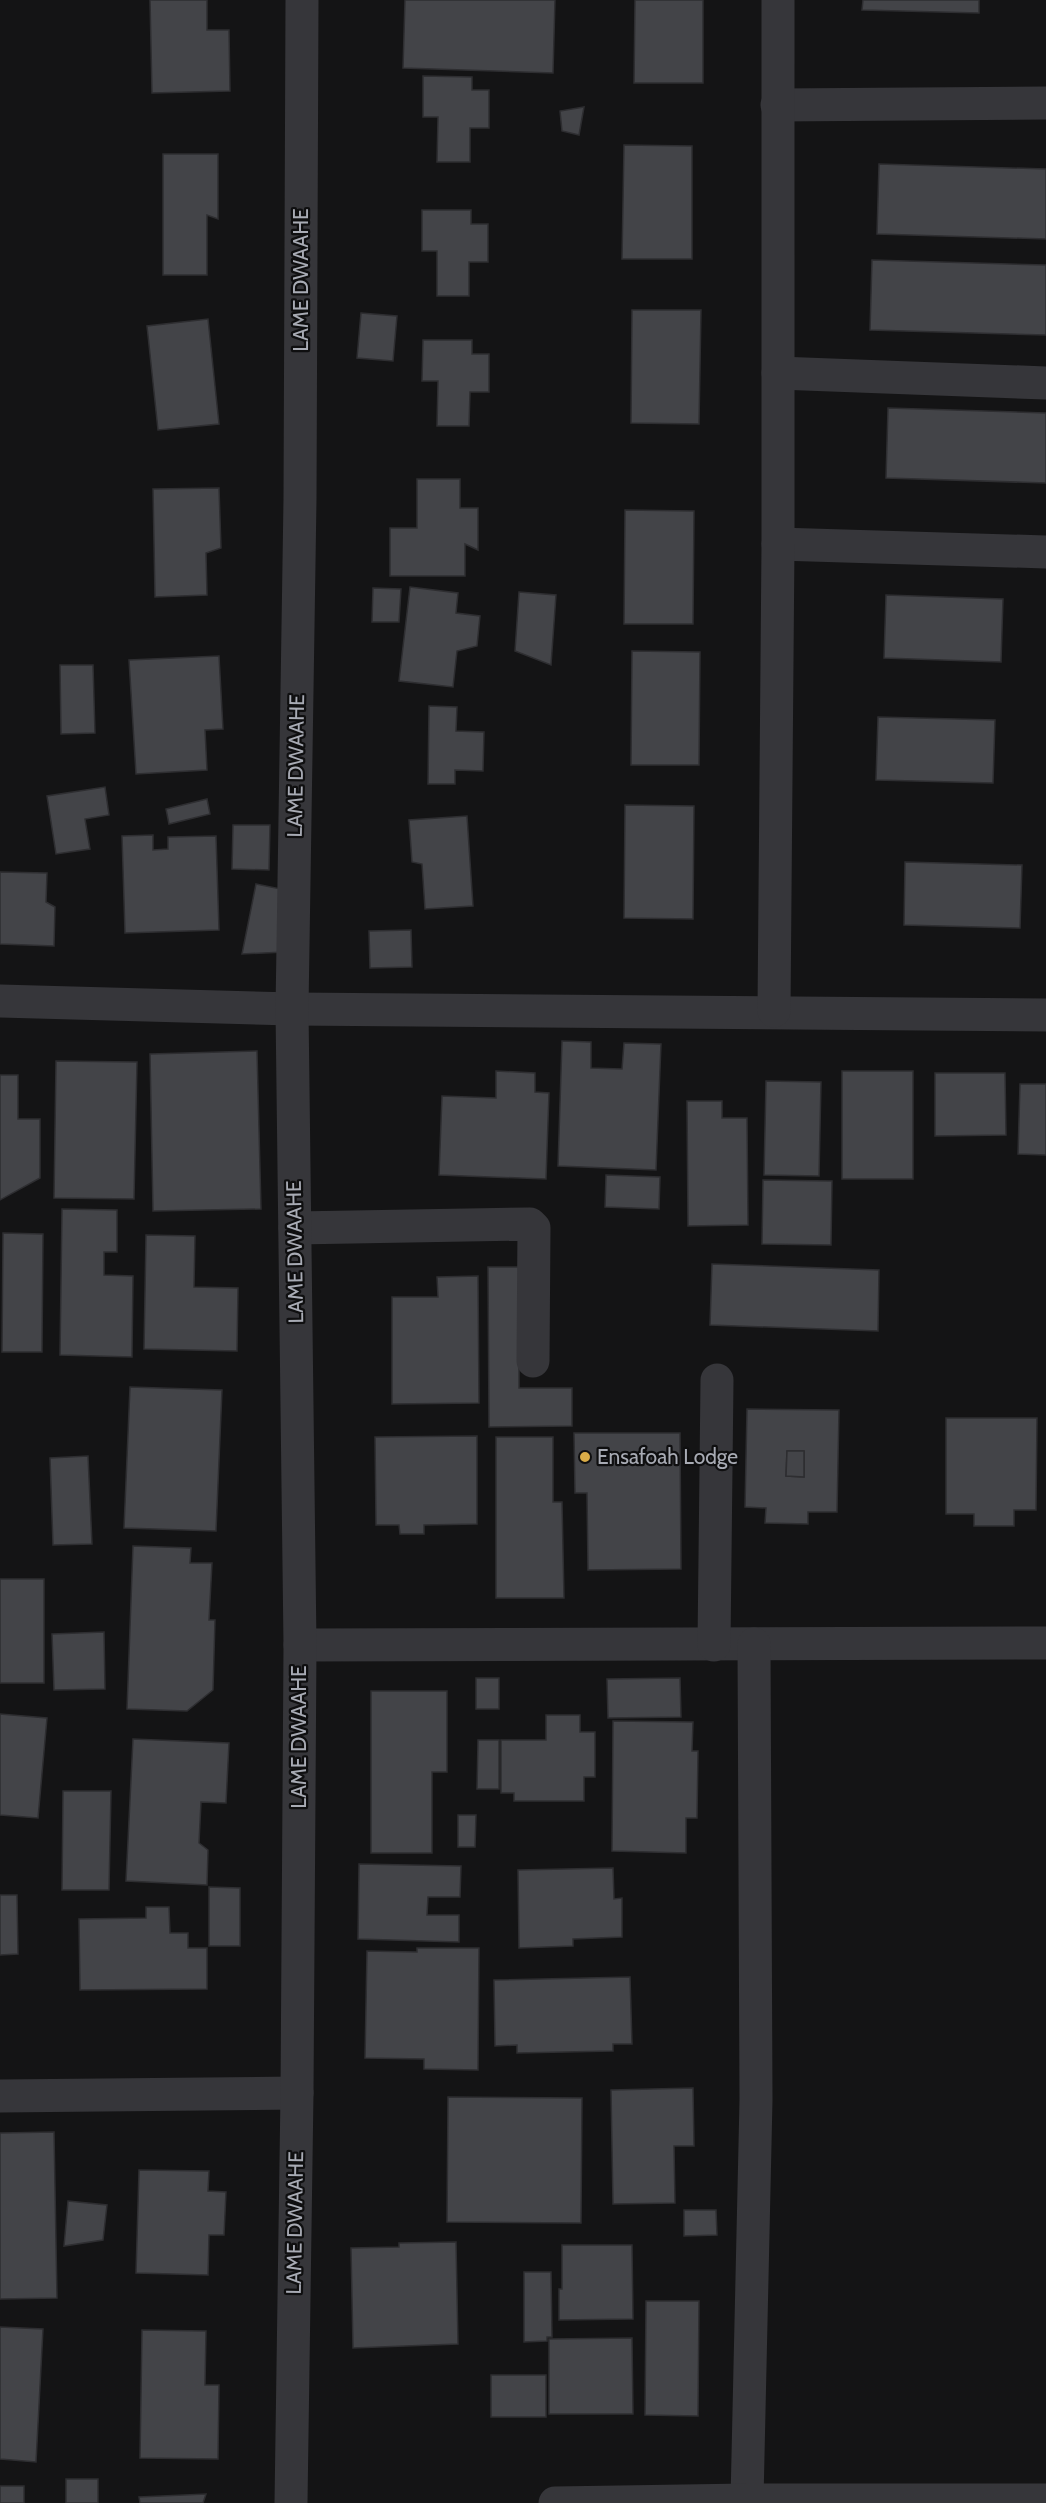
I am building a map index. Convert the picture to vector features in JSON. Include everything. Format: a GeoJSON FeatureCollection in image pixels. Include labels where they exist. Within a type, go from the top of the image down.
{"type":"FeatureCollection","features":[{"type":"Feature","properties":{"kind":"street","name":"LAME DWAAHE"},"geometry":{"type":"LineString","coordinates":[[291,2503],[300,1645],[292,1009],[300,499],[302,0]]}},
{"type":"Feature","properties":{"kind":"street"},"geometry":{"type":"LineString","coordinates":[[774,1011],[778,544],[778,0]]}},
{"type":"Feature","properties":{"kind":"street"},"geometry":{"type":"LineString","coordinates":[[777,105],[1046,103]]}},
{"type":"Feature","properties":{"kind":"street"},"geometry":{"type":"LineString","coordinates":[[778,374],[1046,383]]}},
{"type":"Feature","properties":{"kind":"street"},"geometry":{"type":"LineString","coordinates":[[778,544],[1046,552]]}},
{"type":"Feature","properties":{"kind":"street"},"geometry":{"type":"LineString","coordinates":[[0,1001],[292,1009],[774,1011],[1046,1015]]}},
{"type":"Feature","properties":{"kind":"street"},"geometry":{"type":"LineString","coordinates":[[295,1228],[530,1224],[534,1228],[533,1361]]}},
{"type":"Feature","properties":{"kind":"street"},"geometry":{"type":"LineString","coordinates":[[714,1645],[717,1380]]}},
{"type":"Feature","properties":{"kind":"street"},"geometry":{"type":"LineString","coordinates":[[300,1645],[1046,1643]]}},
{"type":"Feature","properties":{"kind":"street"},"geometry":{"type":"LineString","coordinates":[[747,2500],[756,2100],[754,1644]]}},
{"type":"Feature","properties":{"kind":"street"},"geometry":{"type":"LineString","coordinates":[[0,2096],[297,2093]]}},
{"type":"Feature","properties":{"kind":"street"},"geometry":{"type":"LineString","coordinates":[[555,2503],[747,2500],[1046,2500]]}},
{"type":"Feature","properties":{"kind":"building"},"geometry":{"type":"Polygon","coordinates":[[[150,0],[207,0],[207,30],[229,30],[230,91],[152,93],[150,0]]]}},
{"type":"Feature","properties":{"kind":"building"},"geometry":{"type":"Polygon","coordinates":[[[405,0],[555,0],[553,73],[403,68],[405,0]]]}},
{"type":"Feature","properties":{"kind":"building"},"geometry":{"type":"Polygon","coordinates":[[[635,0],[703,0],[703,83],[634,83],[635,0]]]}},
{"type":"Feature","properties":{"kind":"building"},"geometry":{"type":"Polygon","coordinates":[[[863,0],[979,0],[979,13],[862,10],[863,0]]]}},
{"type":"Feature","properties":{"kind":"building"},"geometry":{"type":"Polygon","coordinates":[[[423,76],[472,77],[472,90],[489,90],[489,128],[470,128],[470,162],[437,162],[438,117],[423,117],[423,76]]]}},
{"type":"Feature","properties":{"kind":"building"},"geometry":{"type":"Polygon","coordinates":[[[584,107],[579,135],[562,131],[560,111],[584,107]]]}},
{"type":"Feature","properties":{"kind":"building"},"geometry":{"type":"Polygon","coordinates":[[[624,145],[692,146],[692,259],[622,259],[624,145]]]}},
{"type":"Feature","properties":{"kind":"building"},"geometry":{"type":"Polygon","coordinates":[[[163,154],[218,154],[218,219],[207,215],[207,275],[163,275],[163,154]]]}},
{"type":"Feature","properties":{"kind":"building"},"geometry":{"type":"Polygon","coordinates":[[[879,164],[1046,169],[1046,239],[877,234],[879,164]]]}},
{"type":"Feature","properties":{"kind":"building"},"geometry":{"type":"Polygon","coordinates":[[[422,210],[471,210],[471,224],[488,224],[488,262],[469,262],[469,296],[437,296],[437,251],[422,251],[422,210]]]}},
{"type":"Feature","properties":{"kind":"building"},"geometry":{"type":"Polygon","coordinates":[[[872,260],[1046,265],[1046,335],[870,330],[872,260]]]}},
{"type":"Feature","properties":{"kind":"building"},"geometry":{"type":"Polygon","coordinates":[[[632,310],[701,310],[699,424],[631,423],[632,310]]]}},
{"type":"Feature","properties":{"kind":"building"},"geometry":{"type":"Polygon","coordinates":[[[361,313],[397,316],[393,361],[357,358],[361,313]]]}},
{"type":"Feature","properties":{"kind":"building"},"geometry":{"type":"Polygon","coordinates":[[[208,319],[219,424],[158,430],[147,326],[208,319]]]}},
{"type":"Feature","properties":{"kind":"building"},"geometry":{"type":"Polygon","coordinates":[[[423,340],[472,340],[472,354],[489,354],[489,392],[470,392],[469,426],[437,426],[438,381],[422,381],[423,340]]]}},
{"type":"Feature","properties":{"kind":"building"},"geometry":{"type":"Polygon","coordinates":[[[888,408],[1046,413],[1046,483],[886,478],[888,408]]]}},
{"type":"Feature","properties":{"kind":"building"},"geometry":{"type":"Polygon","coordinates":[[[417,479],[460,479],[460,508],[478,508],[478,550],[465,544],[465,576],[390,576],[390,528],[417,528],[417,479]]]}},
{"type":"Feature","properties":{"kind":"building"},"geometry":{"type":"Polygon","coordinates":[[[219,488],[221,548],[206,553],[207,595],[155,597],[153,489],[219,488]]]}},
{"type":"Feature","properties":{"kind":"building"},"geometry":{"type":"Polygon","coordinates":[[[625,510],[694,511],[693,624],[624,624],[625,510]]]}},
{"type":"Feature","properties":{"kind":"building"},"geometry":{"type":"Polygon","coordinates":[[[410,587],[458,593],[456,613],[480,616],[477,646],[457,651],[453,687],[399,681],[410,587]]]}},
{"type":"Feature","properties":{"kind":"building"},"geometry":{"type":"Polygon","coordinates":[[[373,588],[401,589],[399,622],[372,622],[373,588]]]}},
{"type":"Feature","properties":{"kind":"building"},"geometry":{"type":"Polygon","coordinates":[[[519,592],[556,595],[551,665],[515,651],[519,592]]]}},
{"type":"Feature","properties":{"kind":"building"},"geometry":{"type":"Polygon","coordinates":[[[886,595],[1003,599],[1001,662],[884,658],[886,595]]]}},
{"type":"Feature","properties":{"kind":"building"},"geometry":{"type":"Polygon","coordinates":[[[632,651],[700,652],[699,765],[631,765],[632,651]]]}},
{"type":"Feature","properties":{"kind":"building"},"geometry":{"type":"Polygon","coordinates":[[[219,656],[223,729],[205,730],[207,770],[136,774],[129,660],[219,656]]]}},
{"type":"Feature","properties":{"kind":"building"},"geometry":{"type":"Polygon","coordinates":[[[60,665],[93,665],[95,733],[61,734],[60,665]]]}},
{"type":"Feature","properties":{"kind":"building"},"geometry":{"type":"Polygon","coordinates":[[[429,706],[457,707],[456,731],[484,732],[483,771],[455,770],[455,784],[428,784],[429,706]]]}},
{"type":"Feature","properties":{"kind":"building"},"geometry":{"type":"Polygon","coordinates":[[[878,717],[995,720],[993,783],[876,780],[878,717]]]}},
{"type":"Feature","properties":{"kind":"building"},"geometry":{"type":"Polygon","coordinates":[[[105,787],[109,815],[85,819],[90,849],[56,854],[47,796],[105,787]]]}},
{"type":"Feature","properties":{"kind":"building"},"geometry":{"type":"Polygon","coordinates":[[[207,799],[210,814],[169,824],[166,809],[207,799]]]}},
{"type":"Feature","properties":{"kind":"building"},"geometry":{"type":"Polygon","coordinates":[[[625,805],[694,806],[693,919],[624,918],[625,805]]]}},
{"type":"Feature","properties":{"kind":"building"},"geometry":{"type":"Polygon","coordinates":[[[467,816],[473,906],[425,909],[422,864],[412,862],[409,820],[467,816]]]}},
{"type":"Feature","properties":{"kind":"building"},"geometry":{"type":"Polygon","coordinates":[[[233,825],[270,825],[269,870],[232,869],[233,825]]]}},
{"type":"Feature","properties":{"kind":"building"},"geometry":{"type":"Polygon","coordinates":[[[153,835],[153,850],[168,849],[168,837],[216,836],[219,930],[125,933],[122,836],[153,835]]]}},
{"type":"Feature","properties":{"kind":"building"},"geometry":{"type":"Polygon","coordinates":[[[905,862],[1022,865],[1020,928],[904,925],[905,862]]]}},
{"type":"Feature","properties":{"kind":"building"},"geometry":{"type":"Polygon","coordinates":[[[0,872],[47,873],[46,902],[55,907],[54,946],[0,944],[0,872]]]}},
{"type":"Feature","properties":{"kind":"building"},"geometry":{"type":"Polygon","coordinates":[[[256,884],[281,889],[284,952],[242,954],[256,884]]]}},
{"type":"Feature","properties":{"kind":"building"},"geometry":{"type":"Polygon","coordinates":[[[411,930],[412,967],[370,968],[369,931],[411,930]]]}},
{"type":"Feature","properties":{"kind":"building"},"geometry":{"type":"Polygon","coordinates":[[[562,1041],[591,1042],[591,1068],[622,1069],[624,1043],[661,1044],[656,1170],[558,1166],[562,1041]]]}},
{"type":"Feature","properties":{"kind":"building"},"geometry":{"type":"Polygon","coordinates":[[[257,1051],[261,1209],[153,1211],[150,1054],[257,1051]]]}},
{"type":"Feature","properties":{"kind":"building"},"geometry":{"type":"Polygon","coordinates":[[[56,1061],[137,1062],[134,1199],[54,1198],[56,1061]]]}},
{"type":"Feature","properties":{"kind":"building"},"geometry":{"type":"Polygon","coordinates":[[[496,1071],[535,1073],[535,1092],[549,1093],[546,1179],[439,1175],[442,1096],[496,1098],[496,1071]]]}},
{"type":"Feature","properties":{"kind":"building"},"geometry":{"type":"Polygon","coordinates":[[[842,1071],[913,1071],[913,1179],[842,1179],[842,1071]]]}},
{"type":"Feature","properties":{"kind":"building"},"geometry":{"type":"Polygon","coordinates":[[[935,1073],[1005,1073],[1006,1135],[935,1136],[935,1073]]]}},
{"type":"Feature","properties":{"kind":"building"},"geometry":{"type":"Polygon","coordinates":[[[0,1075],[18,1075],[18,1119],[40,1119],[40,1178],[0,1200],[0,1075]]]}},
{"type":"Feature","properties":{"kind":"building"},"geometry":{"type":"Polygon","coordinates":[[[766,1081],[821,1082],[819,1176],[764,1175],[766,1081]]]}},
{"type":"Feature","properties":{"kind":"building"},"geometry":{"type":"Polygon","coordinates":[[[1020,1084],[1046,1084],[1046,1155],[1018,1154],[1020,1084]]]}},
{"type":"Feature","properties":{"kind":"building"},"geometry":{"type":"Polygon","coordinates":[[[687,1101],[722,1101],[722,1118],[747,1118],[748,1225],[688,1226],[687,1101]]]}},
{"type":"Feature","properties":{"kind":"building"},"geometry":{"type":"Polygon","coordinates":[[[606,1175],[660,1177],[659,1209],[605,1207],[606,1175]]]}},
{"type":"Feature","properties":{"kind":"building"},"geometry":{"type":"Polygon","coordinates":[[[763,1180],[832,1181],[831,1245],[762,1244],[763,1180]]]}},
{"type":"Feature","properties":{"kind":"building"},"geometry":{"type":"Polygon","coordinates":[[[62,1209],[117,1210],[117,1252],[104,1252],[104,1275],[133,1276],[132,1357],[60,1355],[62,1209]]]}},
{"type":"Feature","properties":{"kind":"building"},"geometry":{"type":"Polygon","coordinates":[[[3,1233],[43,1234],[42,1352],[2,1352],[3,1233]]]}},
{"type":"Feature","properties":{"kind":"building"},"geometry":{"type":"Polygon","coordinates":[[[146,1235],[195,1236],[194,1287],[238,1288],[237,1351],[144,1349],[146,1235]]]}},
{"type":"Feature","properties":{"kind":"building"},"geometry":{"type":"Polygon","coordinates":[[[712,1264],[879,1270],[878,1331],[710,1325],[712,1264]]]}},
{"type":"Feature","properties":{"kind":"building"},"geometry":{"type":"Polygon","coordinates":[[[488,1267],[519,1267],[519,1388],[572,1388],[572,1426],[489,1427],[488,1267]]]}},
{"type":"Feature","properties":{"kind":"building"},"geometry":{"type":"Polygon","coordinates":[[[478,1276],[479,1403],[392,1404],[392,1297],[438,1297],[437,1277],[478,1276]]]}},
{"type":"Feature","properties":{"kind":"building"},"geometry":{"type":"Polygon","coordinates":[[[130,1387],[222,1390],[216,1531],[124,1528],[130,1387]]]}},
{"type":"Feature","properties":{"kind":"building"},"geometry":{"type":"Polygon","coordinates":[[[747,1409],[839,1410],[837,1512],[808,1512],[808,1524],[765,1523],[766,1508],[745,1507],[747,1409]],[[787,1451],[786,1476],[804,1477],[804,1451],[787,1451]]]}},
{"type":"Feature","properties":{"kind":"building"},"geometry":{"type":"Polygon","coordinates":[[[946,1418],[1037,1418],[1036,1510],[1014,1510],[1014,1526],[974,1526],[974,1514],[946,1514],[946,1418]]]}},
{"type":"Feature","properties":{"kind":"building"},"geometry":{"type":"Polygon","coordinates":[[[574,1433],[680,1433],[681,1569],[588,1570],[587,1493],[575,1493],[574,1433]]]}},
{"type":"Feature","properties":{"kind":"building"},"geometry":{"type":"Polygon","coordinates":[[[477,1436],[477,1524],[424,1525],[424,1534],[400,1534],[399,1525],[376,1525],[375,1437],[477,1436]]]}},
{"type":"Feature","properties":{"kind":"building"},"geometry":{"type":"Polygon","coordinates":[[[496,1437],[553,1437],[553,1502],[562,1502],[564,1598],[496,1598],[496,1437]]]}},
{"type":"Feature","properties":{"kind":"building"},"geometry":{"type":"Polygon","coordinates":[[[787,1451],[804,1451],[804,1477],[786,1476],[787,1451]]]}},
{"type":"Feature","properties":{"kind":"building"},"geometry":{"type":"Polygon","coordinates":[[[88,1456],[92,1544],[53,1545],[50,1458],[88,1456]]]}},
{"type":"Feature","properties":{"kind":"building"},"geometry":{"type":"Polygon","coordinates":[[[133,1546],[191,1548],[190,1563],[212,1563],[209,1620],[215,1620],[213,1690],[187,1711],[127,1709],[133,1546]]]}},
{"type":"Feature","properties":{"kind":"building"},"geometry":{"type":"Polygon","coordinates":[[[0,1579],[44,1579],[44,1683],[0,1683],[0,1579]]]}},
{"type":"Feature","properties":{"kind":"building"},"geometry":{"type":"Polygon","coordinates":[[[104,1632],[105,1689],[54,1690],[52,1634],[104,1632]]]}},
{"type":"Feature","properties":{"kind":"building"},"geometry":{"type":"Polygon","coordinates":[[[476,1678],[499,1678],[499,1709],[476,1709],[476,1678]]]}},
{"type":"Feature","properties":{"kind":"building"},"geometry":{"type":"Polygon","coordinates":[[[680,1678],[681,1717],[608,1718],[607,1679],[680,1678]]]}},
{"type":"Feature","properties":{"kind":"building"},"geometry":{"type":"Polygon","coordinates":[[[371,1691],[447,1691],[447,1772],[432,1772],[432,1853],[371,1853],[371,1691]]]}},
{"type":"Feature","properties":{"kind":"building"},"geometry":{"type":"Polygon","coordinates":[[[0,1714],[47,1718],[38,1818],[0,1815],[0,1714]]]}},
{"type":"Feature","properties":{"kind":"building"},"geometry":{"type":"Polygon","coordinates":[[[546,1715],[580,1715],[580,1732],[595,1732],[595,1777],[584,1777],[584,1801],[514,1801],[514,1793],[501,1793],[501,1740],[546,1740],[546,1715]]]}},
{"type":"Feature","properties":{"kind":"building"},"geometry":{"type":"Polygon","coordinates":[[[613,1721],[693,1722],[692,1751],[698,1751],[697,1818],[686,1818],[686,1853],[612,1851],[613,1721]]]}},
{"type":"Feature","properties":{"kind":"building"},"geometry":{"type":"Polygon","coordinates":[[[133,1739],[229,1743],[226,1803],[201,1802],[199,1843],[208,1850],[207,1885],[126,1881],[133,1739]]]}},
{"type":"Feature","properties":{"kind":"building"},"geometry":{"type":"Polygon","coordinates":[[[478,1740],[499,1740],[499,1789],[477,1789],[478,1740]]]}},
{"type":"Feature","properties":{"kind":"building"},"geometry":{"type":"Polygon","coordinates":[[[63,1791],[111,1791],[109,1890],[62,1890],[63,1791]]]}},
{"type":"Feature","properties":{"kind":"building"},"geometry":{"type":"Polygon","coordinates":[[[458,1815],[476,1815],[475,1847],[458,1847],[458,1815]]]}},
{"type":"Feature","properties":{"kind":"building"},"geometry":{"type":"Polygon","coordinates":[[[359,1864],[461,1866],[460,1897],[428,1897],[427,1915],[459,1915],[459,1942],[358,1939],[359,1864]]]}},
{"type":"Feature","properties":{"kind":"building"},"geometry":{"type":"Polygon","coordinates":[[[613,1868],[614,1899],[622,1898],[622,1937],[573,1939],[573,1946],[519,1948],[518,1870],[613,1868]]]}},
{"type":"Feature","properties":{"kind":"building"},"geometry":{"type":"Polygon","coordinates":[[[209,1887],[240,1888],[240,1946],[209,1946],[209,1887]]]}},
{"type":"Feature","properties":{"kind":"building"},"geometry":{"type":"Polygon","coordinates":[[[0,1895],[17,1895],[18,1954],[0,1955],[0,1895]]]}},
{"type":"Feature","properties":{"kind":"building"},"geometry":{"type":"Polygon","coordinates":[[[146,1907],[169,1907],[170,1933],[188,1933],[188,1948],[207,1948],[207,1989],[80,1990],[79,1919],[146,1918],[146,1907]]]}},
{"type":"Feature","properties":{"kind":"building"},"geometry":{"type":"Polygon","coordinates":[[[417,1948],[479,1948],[478,2070],[424,2069],[424,2059],[365,2058],[367,1951],[417,1952],[417,1948]]]}},
{"type":"Feature","properties":{"kind":"building"},"geometry":{"type":"Polygon","coordinates":[[[630,1977],[632,2044],[613,2044],[613,2051],[517,2053],[517,2045],[495,2046],[494,1980],[630,1977]]]}},
{"type":"Feature","properties":{"kind":"building"},"geometry":{"type":"Polygon","coordinates":[[[693,2088],[694,2146],[674,2146],[675,2203],[613,2204],[611,2090],[693,2088]]]}},
{"type":"Feature","properties":{"kind":"building"},"geometry":{"type":"Polygon","coordinates":[[[448,2097],[582,2098],[581,2223],[447,2222],[448,2097]]]}},
{"type":"Feature","properties":{"kind":"building"},"geometry":{"type":"Polygon","coordinates":[[[54,2132],[57,2298],[0,2299],[0,2133],[54,2132]]]}},
{"type":"Feature","properties":{"kind":"building"},"geometry":{"type":"Polygon","coordinates":[[[139,2170],[209,2171],[208,2191],[226,2192],[224,2235],[209,2235],[208,2275],[136,2273],[139,2170]]]}},
{"type":"Feature","properties":{"kind":"building"},"geometry":{"type":"Polygon","coordinates":[[[68,2201],[107,2205],[103,2240],[64,2246],[68,2201]]]}},
{"type":"Feature","properties":{"kind":"building"},"geometry":{"type":"Polygon","coordinates":[[[684,2210],[716,2210],[717,2235],[684,2236],[684,2210]]]}},
{"type":"Feature","properties":{"kind":"building"},"geometry":{"type":"Polygon","coordinates":[[[456,2242],[458,2344],[353,2348],[351,2248],[399,2247],[399,2243],[456,2242]]]}},
{"type":"Feature","properties":{"kind":"building"},"geometry":{"type":"Polygon","coordinates":[[[562,2245],[632,2245],[633,2319],[559,2320],[562,2245]]]}},
{"type":"Feature","properties":{"kind":"building"},"geometry":{"type":"Polygon","coordinates":[[[524,2272],[551,2272],[552,2337],[547,2337],[547,2341],[524,2342],[524,2272]]]}},
{"type":"Feature","properties":{"kind":"building"},"geometry":{"type":"Polygon","coordinates":[[[646,2301],[699,2301],[698,2416],[645,2415],[646,2301]]]}},
{"type":"Feature","properties":{"kind":"building"},"geometry":{"type":"Polygon","coordinates":[[[0,2327],[43,2329],[36,2462],[0,2459],[0,2327]]]}},
{"type":"Feature","properties":{"kind":"building"},"geometry":{"type":"Polygon","coordinates":[[[142,2330],[206,2331],[205,2385],[219,2385],[218,2459],[140,2458],[142,2330]]]}},
{"type":"Feature","properties":{"kind":"building"},"geometry":{"type":"Polygon","coordinates":[[[632,2338],[633,2414],[549,2414],[549,2339],[632,2338]]]}},
{"type":"Feature","properties":{"kind":"building"},"geometry":{"type":"Polygon","coordinates":[[[491,2375],[546,2375],[546,2417],[491,2417],[491,2375]]]}},
{"type":"Feature","properties":{"kind":"building"},"geometry":{"type":"Polygon","coordinates":[[[66,2479],[98,2479],[98,2503],[66,2503],[66,2479]]]}},
{"type":"Feature","properties":{"kind":"building"},"geometry":{"type":"Polygon","coordinates":[[[0,2486],[24,2486],[24,2503],[0,2503],[0,2486]]]}},
{"type":"Feature","properties":{"kind":"building"},"geometry":{"type":"Polygon","coordinates":[[[206,2494],[203,2503],[140,2503],[139,2497],[206,2494]]]}},
{"type":"Feature","properties":{"kind":"place","name":"Ensafoah Lodge"},"geometry":{"type":"Point","coordinates":[585,1457]}}]}
